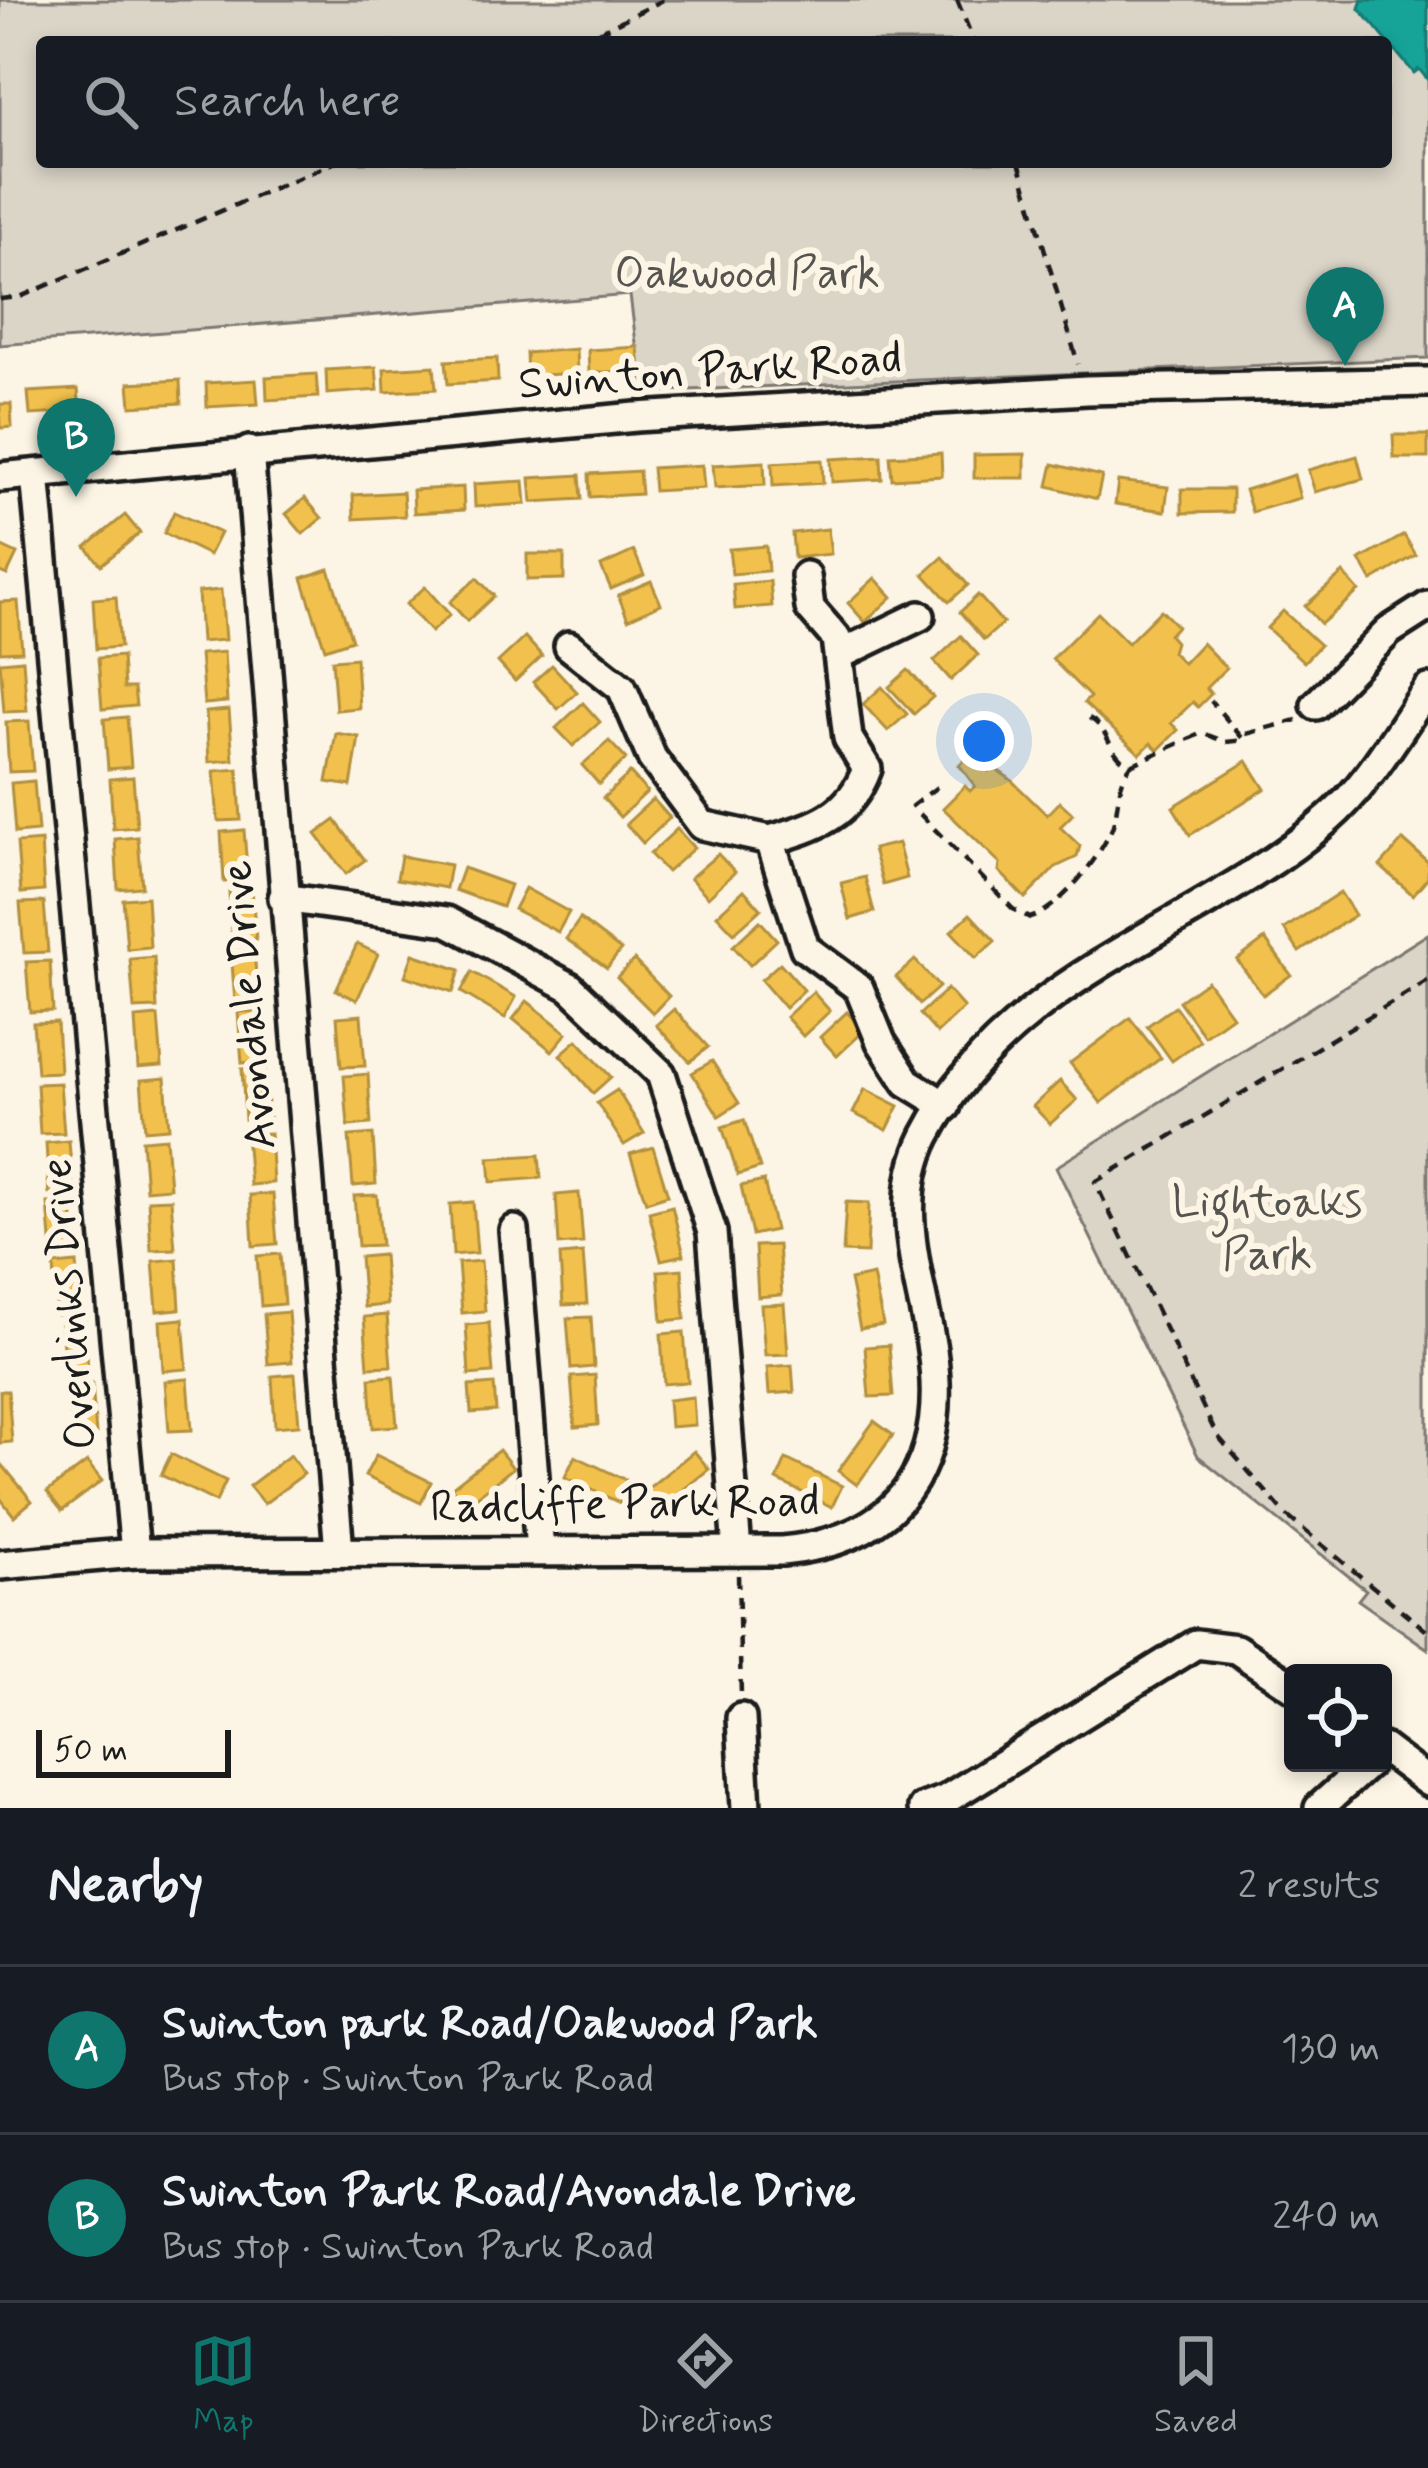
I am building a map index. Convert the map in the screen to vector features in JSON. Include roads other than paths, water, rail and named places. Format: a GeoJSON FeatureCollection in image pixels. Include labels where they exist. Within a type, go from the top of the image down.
{"type":"FeatureCollection","features":[{"type":"Feature","properties":{"kind":"street","name":"Swinton Park Road"},"geometry":{"type":"LineString","coordinates":[[0,477],[636,417],[1087,390],[1428,382]]}},
{"type":"Feature","properties":{"kind":"street","name":"Avondale Drive"},"geometry":{"type":"LineString","coordinates":[[249,451],[340,1552]]}},
{"type":"Feature","properties":{"kind":"street","name":"Overlinks Drive"},"geometry":{"type":"LineString","coordinates":[[35,474],[135,1552]]}},
{"type":"Feature","properties":{"kind":"street"},"geometry":{"type":"LineString","coordinates":[[568,646],[622,688],[652,758],[702,825],[770,841],[814,827],[856,800],[867,769],[848,738],[836,638],[810,608],[806,576]]}},
{"type":"Feature","properties":{"kind":"street"},"geometry":{"type":"LineString","coordinates":[[1316,705],[1389,631],[1428,606]]}},
{"type":"Feature","properties":{"kind":"street"},"geometry":{"type":"LineString","coordinates":[[839,655],[920,616]]}},
{"type":"Feature","properties":{"kind":"street","name":"Radcliffe Park Road"},"geometry":{"type":"LineString","coordinates":[[0,1565],[135,1552],[737,1551],[823,1547],[859,1535],[892,1510],[916,1474],[932,1422],[934,1372],[909,1198],[917,1159],[946,1106],[979,1061],[1026,1014],[1331,817],[1428,689]]}},
{"type":"Feature","properties":{"kind":"street"},"geometry":{"type":"LineString","coordinates":[[770,841],[805,948],[859,988],[880,1042],[907,1082],[946,1106]]}},
{"type":"Feature","properties":{"kind":"street"},"geometry":{"type":"LineString","coordinates":[[283,898],[447,921],[570,987],[661,1074],[712,1232],[737,1551]]}},
{"type":"Feature","properties":{"kind":"street"},"geometry":{"type":"LineString","coordinates":[[514,1230],[540,1551]]}},
{"type":"Feature","properties":{"kind":"street"},"geometry":{"type":"LineString","coordinates":[[923,1808],[945,1800],[1196,1644],[1236,1648],[1284,1681]]}},
{"type":"Feature","properties":{"kind":"street"},"geometry":{"type":"LineString","coordinates":[[741,1718],[746,1808]]}},
{"type":"Feature","properties":{"kind":"street"},"geometry":{"type":"LineString","coordinates":[[1392,1755],[1428,1782]]}},
{"type":"Feature","properties":{"kind":"street"},"geometry":{"type":"LineString","coordinates":[[1319,1808],[1359,1772]]}},
{"type":"Feature","properties":{"kind":"place","name":"Swinton park Road/Oakwood Park"},"geometry":{"type":"Point","coordinates":[1345,366]}},
{"type":"Feature","properties":{"kind":"place","name":"Swinton Park Road/Avondale Drive"},"geometry":{"type":"Point","coordinates":[76,497]}},
{"type":"Feature","properties":{"kind":"park label","name":"Oakwood Park"},"geometry":{"type":"Point","coordinates":[747,274]}},
{"type":"Feature","properties":{"kind":"park label","name":"Lightoaks Park"},"geometry":{"type":"Point","coordinates":[1267,1229]}}]}
